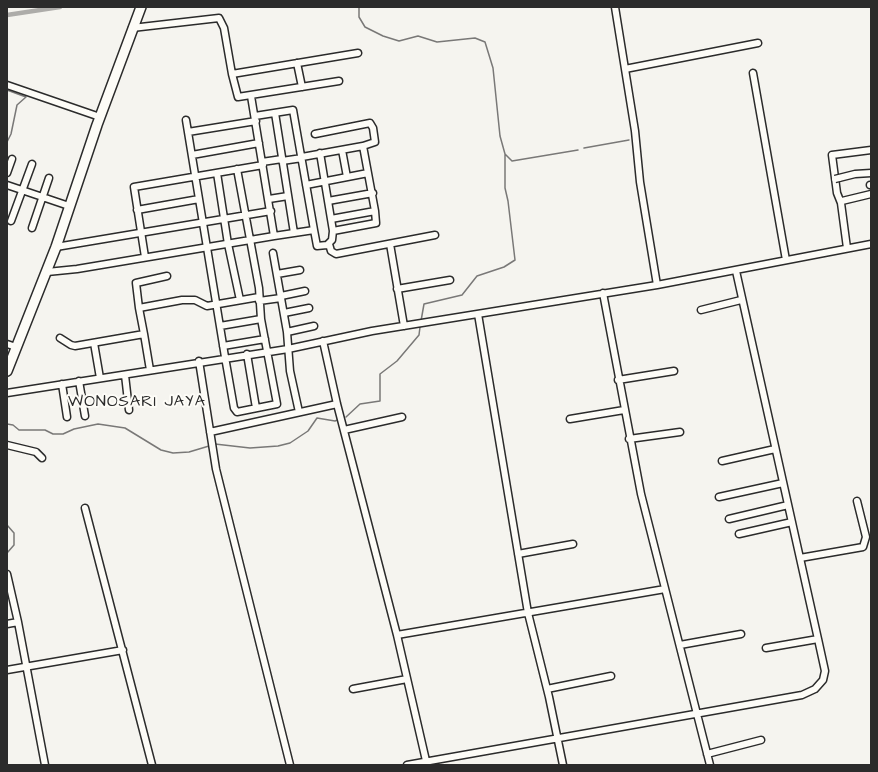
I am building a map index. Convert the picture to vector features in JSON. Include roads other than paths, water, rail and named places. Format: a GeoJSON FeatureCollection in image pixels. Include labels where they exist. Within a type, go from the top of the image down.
{"type":"FeatureCollection","features":[{"type":"Feature","properties":{"kind":"highway"},"geometry":{"type":"LineString","coordinates":[[7,360],[10,345],[43,271],[135,7]]}},
{"type":"Feature","properties":{"kind":"highway"},"geometry":{"type":"LineString","coordinates":[[7,371],[47,272],[140,7]]}},
{"type":"Feature","properties":{"kind":"street"},"geometry":{"type":"LineString","coordinates":[[615,7],[635,131],[640,182],[657,285]]}},
{"type":"Feature","properties":{"kind":"street"},"geometry":{"type":"LineString","coordinates":[[132,28],[219,18],[224,28],[236,96],[239,97],[339,81]]}},
{"type":"Feature","properties":{"kind":"street"},"geometry":{"type":"LineString","coordinates":[[625,69],[758,43]]}},
{"type":"Feature","properties":{"kind":"street"},"geometry":{"type":"LineString","coordinates":[[232,74],[358,53]]}},
{"type":"Feature","properties":{"kind":"street"},"geometry":{"type":"LineString","coordinates":[[297,63],[302,87]]}},
{"type":"Feature","properties":{"kind":"street"},"geometry":{"type":"LineString","coordinates":[[753,73],[786,260]]}},
{"type":"Feature","properties":{"kind":"street"},"geometry":{"type":"LineString","coordinates":[[7,85],[97,116]]}},
{"type":"Feature","properties":{"kind":"street"},"geometry":{"type":"LineString","coordinates":[[251,96],[274,236]]}},
{"type":"Feature","properties":{"kind":"street"},"geometry":{"type":"LineString","coordinates":[[188,132],[293,110],[317,246],[329,244],[333,239],[326,182],[320,153]]}},
{"type":"Feature","properties":{"kind":"street"},"geometry":{"type":"LineString","coordinates":[[275,113],[294,233]]}},
{"type":"Feature","properties":{"kind":"street"},"geometry":{"type":"LineString","coordinates":[[186,120],[206,248],[235,411],[277,404]]}},
{"type":"Feature","properties":{"kind":"street"},"geometry":{"type":"LineString","coordinates":[[146,257],[134,187],[342,150],[375,142],[373,128],[370,123],[315,134]]}},
{"type":"Feature","properties":{"kind":"street"},"geometry":{"type":"LineString","coordinates":[[192,155],[259,143]]}},
{"type":"Feature","properties":{"kind":"street"},"geometry":{"type":"LineString","coordinates":[[332,232],[375,224],[376,211],[363,146]]}},
{"type":"Feature","properties":{"kind":"street"},"geometry":{"type":"LineString","coordinates":[[342,150],[347,177]]}},
{"type":"Feature","properties":{"kind":"street"},"geometry":{"type":"LineString","coordinates":[[848,248],[841,203],[837,193],[832,155],[871,150]]}},
{"type":"Feature","properties":{"kind":"street"},"geometry":{"type":"LineString","coordinates":[[7,173],[12,159]]}},
{"type":"Feature","properties":{"kind":"street"},"geometry":{"type":"LineString","coordinates":[[11,221],[32,164]]}},
{"type":"Feature","properties":{"kind":"street"},"geometry":{"type":"LineString","coordinates":[[237,169],[249,241],[259,288],[261,319],[280,417]]}},
{"type":"Feature","properties":{"kind":"street"},"geometry":{"type":"LineString","coordinates":[[217,173],[228,244],[240,300]]}},
{"type":"Feature","properties":{"kind":"street"},"geometry":{"type":"LineString","coordinates":[[306,185],[368,173]]}},
{"type":"Feature","properties":{"kind":"street"},"geometry":{"type":"LineString","coordinates":[[837,179],[855,174],[871,173]]}},
{"type":"Feature","properties":{"kind":"street"},"geometry":{"type":"LineString","coordinates":[[32,228],[48,178]]}},
{"type":"Feature","properties":{"kind":"street"},"geometry":{"type":"LineString","coordinates":[[7,185],[66,205]]}},
{"type":"Feature","properties":{"kind":"street"},"geometry":{"type":"LineString","coordinates":[[328,201],[373,194]]}},
{"type":"Feature","properties":{"kind":"street"},"geometry":{"type":"LineString","coordinates":[[841,203],[842,201],[871,194]]}},
{"type":"Feature","properties":{"kind":"street"},"geometry":{"type":"LineString","coordinates":[[269,199],[288,196]]}},
{"type":"Feature","properties":{"kind":"street"},"geometry":{"type":"LineString","coordinates":[[137,210],[199,199]]}},
{"type":"Feature","properties":{"kind":"street"},"geometry":{"type":"LineString","coordinates":[[56,246],[141,234],[271,211]]}},
{"type":"Feature","properties":{"kind":"street"},"geometry":{"type":"LineString","coordinates":[[331,219],[376,211]]}},
{"type":"Feature","properties":{"kind":"street"},"geometry":{"type":"LineString","coordinates":[[47,272],[77,269],[314,230]]}},
{"type":"Feature","properties":{"kind":"street"},"geometry":{"type":"LineString","coordinates":[[329,244],[331,251],[336,254],[435,235]]}},
{"type":"Feature","properties":{"kind":"street"},"geometry":{"type":"LineString","coordinates":[[390,244],[404,326]]}},
{"type":"Feature","properties":{"kind":"street"},"geometry":{"type":"LineString","coordinates":[[7,393],[125,375],[225,357],[288,349],[404,326],[736,271],[871,244]]}},
{"type":"Feature","properties":{"kind":"street"},"geometry":{"type":"LineString","coordinates":[[273,254],[284,313],[288,349],[299,412]]}},
{"type":"Feature","properties":{"kind":"street"},"geometry":{"type":"LineString","coordinates":[[277,274],[300,270]]}},
{"type":"Feature","properties":{"kind":"street"},"geometry":{"type":"LineString","coordinates":[[407,765],[427,763],[802,695],[815,689],[823,680],[825,674],[818,639],[741,300],[736,271]]}},
{"type":"Feature","properties":{"kind":"street"},"geometry":{"type":"LineString","coordinates":[[150,370],[138,308],[136,282],[167,276]]}},
{"type":"Feature","properties":{"kind":"street"},"geometry":{"type":"LineString","coordinates":[[398,289],[450,280]]}},
{"type":"Feature","properties":{"kind":"street"},"geometry":{"type":"LineString","coordinates":[[138,308],[182,300],[195,300],[207,306],[240,300],[281,297],[305,291]]}},
{"type":"Feature","properties":{"kind":"street"},"geometry":{"type":"LineString","coordinates":[[602,293],[640,494],[710,765]]}},
{"type":"Feature","properties":{"kind":"street"},"geometry":{"type":"LineString","coordinates":[[701,310],[741,300]]}},
{"type":"Feature","properties":{"kind":"street"},"geometry":{"type":"LineString","coordinates":[[284,313],[309,308]]}},
{"type":"Feature","properties":{"kind":"street"},"geometry":{"type":"LineString","coordinates":[[478,314],[528,613],[559,738],[563,765]]}},
{"type":"Feature","properties":{"kind":"street"},"geometry":{"type":"LineString","coordinates":[[220,326],[261,319]]}},
{"type":"Feature","properties":{"kind":"street"},"geometry":{"type":"LineString","coordinates":[[287,332],[314,326]]}},
{"type":"Feature","properties":{"kind":"street"},"geometry":{"type":"LineString","coordinates":[[60,338],[71,346],[144,334]]}},
{"type":"Feature","properties":{"kind":"street"},"geometry":{"type":"LineString","coordinates":[[223,346],[265,339]]}},
{"type":"Feature","properties":{"kind":"street"},"geometry":{"type":"LineString","coordinates":[[323,341],[337,404],[397,635],[427,763]]}},
{"type":"Feature","properties":{"kind":"street"},"geometry":{"type":"LineString","coordinates":[[94,343],[100,378]]}},
{"type":"Feature","properties":{"kind":"street"},"geometry":{"type":"LineString","coordinates":[[247,354],[256,408]]}},
{"type":"Feature","properties":{"kind":"street"},"geometry":{"type":"LineString","coordinates":[[199,362],[216,469],[290,765]]}},
{"type":"Feature","properties":{"kind":"street"},"geometry":{"type":"LineString","coordinates":[[618,380],[674,371]]}},
{"type":"Feature","properties":{"kind":"street"},"geometry":{"type":"LineString","coordinates":[[125,375],[129,410]]}},
{"type":"Feature","properties":{"kind":"street"},"geometry":{"type":"LineString","coordinates":[[79,381],[85,416]]}},
{"type":"Feature","properties":{"kind":"street"},"geometry":{"type":"LineString","coordinates":[[62,384],[67,417]]}},
{"type":"Feature","properties":{"kind":"street"},"geometry":{"type":"LineString","coordinates":[[210,432],[337,404]]}},
{"type":"Feature","properties":{"kind":"street"},"geometry":{"type":"LineString","coordinates":[[570,419],[624,410]]}},
{"type":"Feature","properties":{"kind":"street"},"geometry":{"type":"LineString","coordinates":[[344,430],[402,417]]}},
{"type":"Feature","properties":{"kind":"street"},"geometry":{"type":"LineString","coordinates":[[629,439],[680,432]]}},
{"type":"Feature","properties":{"kind":"street"},"geometry":{"type":"LineString","coordinates":[[7,446],[36,452],[42,458]]}},
{"type":"Feature","properties":{"kind":"street"},"geometry":{"type":"LineString","coordinates":[[722,461],[775,449]]}},
{"type":"Feature","properties":{"kind":"street"},"geometry":{"type":"LineString","coordinates":[[719,497],[783,483]]}},
{"type":"Feature","properties":{"kind":"street"},"geometry":{"type":"LineString","coordinates":[[800,558],[863,547],[866,537],[857,501]]}},
{"type":"Feature","properties":{"kind":"street"},"geometry":{"type":"LineString","coordinates":[[729,520],[788,505]]}},
{"type":"Feature","properties":{"kind":"street"},"geometry":{"type":"LineString","coordinates":[[85,508],[152,765]]}},
{"type":"Feature","properties":{"kind":"street"},"geometry":{"type":"LineString","coordinates":[[739,534],[792,522]]}},
{"type":"Feature","properties":{"kind":"street"},"geometry":{"type":"LineString","coordinates":[[518,554],[573,544]]}},
{"type":"Feature","properties":{"kind":"street"},"geometry":{"type":"LineString","coordinates":[[7,574],[18,622],[45,765]]}},
{"type":"Feature","properties":{"kind":"street"},"geometry":{"type":"LineString","coordinates":[[397,635],[665,589]]}},
{"type":"Feature","properties":{"kind":"street"},"geometry":{"type":"LineString","coordinates":[[7,624],[18,622]]}},
{"type":"Feature","properties":{"kind":"street"},"geometry":{"type":"LineString","coordinates":[[680,645],[741,634]]}},
{"type":"Feature","properties":{"kind":"street"},"geometry":{"type":"LineString","coordinates":[[766,648],[818,639]]}},
{"type":"Feature","properties":{"kind":"street"},"geometry":{"type":"LineString","coordinates":[[7,670],[123,650]]}},
{"type":"Feature","properties":{"kind":"street"},"geometry":{"type":"LineString","coordinates":[[547,689],[611,676]]}},
{"type":"Feature","properties":{"kind":"street"},"geometry":{"type":"LineString","coordinates":[[353,689],[407,679]]}},
{"type":"Feature","properties":{"kind":"street"},"geometry":{"type":"LineString","coordinates":[[707,754],[761,740]]}},
{"type":"Feature","properties":{"kind":"waterway"},"geometry":{"type":"LineString","coordinates":[[7,15],[60,7]]}},
{"type":"Feature","properties":{"kind":"waterway"},"geometry":{"type":"LineString","coordinates":[[359,7],[359,17],[365,27],[383,36],[399,41],[418,36],[437,42],[475,38],[485,42],[493,68],[500,136],[505,154],[512,161],[578,150]]}},
{"type":"Feature","properties":{"kind":"waterway"},"geometry":{"type":"LineString","coordinates":[[7,90],[26,97],[17,105],[11,134],[7,142]]}},
{"type":"Feature","properties":{"kind":"waterway"},"geometry":{"type":"LineString","coordinates":[[584,148],[629,140]]}},
{"type":"Feature","properties":{"kind":"waterway"},"geometry":{"type":"LineString","coordinates":[[421,321],[424,304],[462,295],[477,276],[504,267],[515,260],[505,188],[505,154]]}},
{"type":"Feature","properties":{"kind":"waterway"},"geometry":{"type":"LineString","coordinates":[[346,417],[360,404],[380,401],[380,374],[397,361],[419,335],[420,327]]}},
{"type":"Feature","properties":{"kind":"waterway"},"geometry":{"type":"LineString","coordinates":[[215,444],[250,448],[278,446],[290,443],[308,431],[317,418],[335,421],[340,419]]}},
{"type":"Feature","properties":{"kind":"waterway"},"geometry":{"type":"LineString","coordinates":[[7,424],[13,425],[19,430],[45,430],[53,434],[63,434],[74,429],[98,424],[125,428],[161,450],[173,453],[189,452],[209,446]]}},
{"type":"Feature","properties":{"kind":"waterway"},"geometry":{"type":"LineString","coordinates":[[7,525],[14,533],[14,545],[7,553]]}},
{"type":"Feature","properties":{"kind":"district","name":"WONOSARI JAYA"},"geometry":{"type":"Point","coordinates":[137,403]}}]}
